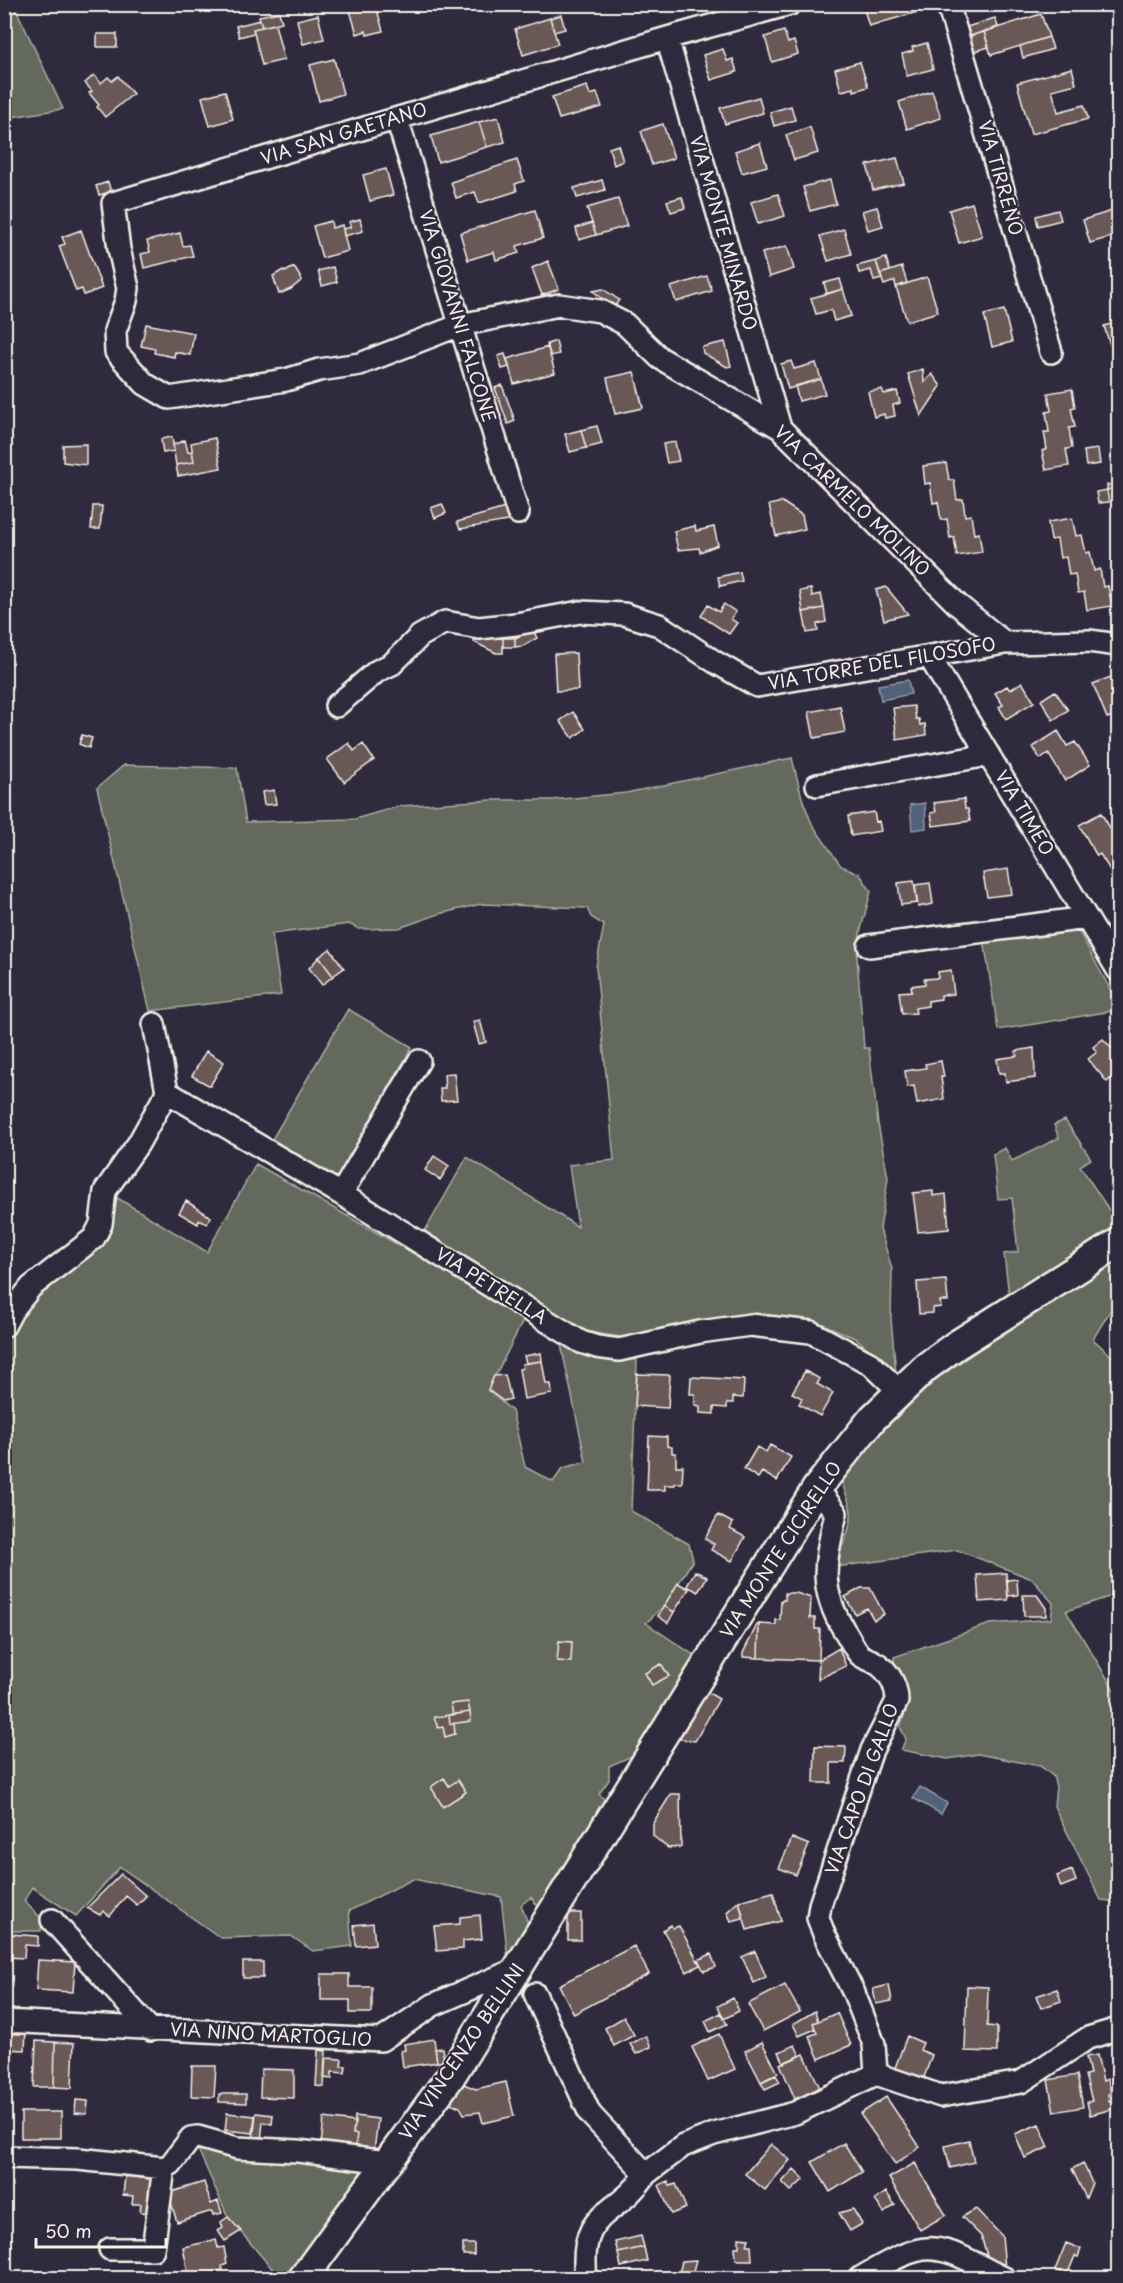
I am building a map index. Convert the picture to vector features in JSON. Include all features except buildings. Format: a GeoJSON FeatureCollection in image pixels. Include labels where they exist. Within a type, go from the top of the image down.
{"type":"FeatureCollection","features":[{"type":"Feature","properties":{"kind":"street","name":"VIA SAN GAETANO"},"geometry":{"type":"LineString","coordinates":[[169,398],[145,384],[116,352],[115,331],[126,301],[128,288],[119,249],[113,204],[666,38],[790,4]]}},
{"type":"Feature","properties":{"kind":"street","name":"VIA TIRRENO"},"geometry":{"type":"LineString","coordinates":[[948,4],[1051,352]]}},
{"type":"Feature","properties":{"kind":"street","name":"VIA MONTE MINARDO"},"geometry":{"type":"LineString","coordinates":[[666,38],[780,428]]}},
{"type":"Feature","properties":{"kind":"street","name":"VIA GIOVANNI FALCONE"},"geometry":{"type":"LineString","coordinates":[[397,119],[518,513]]}},
{"type":"Feature","properties":{"kind":"street","name":"VIA CARMELO MOLINO"},"geometry":{"type":"LineString","coordinates":[[169,398],[286,380],[319,370],[360,364],[460,325],[559,305],[600,311],[625,324],[660,358],[780,428],[958,605],[1005,643]]}},
{"type":"Feature","properties":{"kind":"street","name":"VIA TORRE DEL FILOSOFO"},"geometry":{"type":"LineString","coordinates":[[336,706],[377,671],[392,664],[420,636],[445,622],[479,628],[516,624],[580,612],[624,614],[659,625],[715,662],[757,686],[1005,643],[1089,641],[1119,645]]}},
{"type":"Feature","properties":{"kind":"street","name":"VIA TIMEO"},"geometry":{"type":"LineString","coordinates":[[929,656],[1119,970]]}},
{"type":"Feature","properties":{"kind":"street"},"geometry":{"type":"LineString","coordinates":[[818,785],[989,755]]}},
{"type":"Feature","properties":{"kind":"street"},"geometry":{"type":"LineString","coordinates":[[869,946],[1087,918]]}},
{"type":"Feature","properties":{"kind":"street"},"geometry":{"type":"LineString","coordinates":[[4,1326],[12,1311],[31,1287],[94,1238],[101,1224],[105,1191],[138,1144],[167,1092],[154,1024]]}},
{"type":"Feature","properties":{"kind":"street"},"geometry":{"type":"LineString","coordinates":[[341,1194],[419,1060]]}},
{"type":"Feature","properties":{"kind":"street","name":"VIA PETRELLA"},"geometry":{"type":"LineString","coordinates":[[167,1092],[341,1194],[581,1342],[620,1350],[700,1332],[750,1326],[811,1332],[871,1364],[899,1391]]}},
{"type":"Feature","properties":{"kind":"street","name":"VIA MONTE CICIRELLO"},"geometry":{"type":"LineString","coordinates":[[610,1820],[817,1488],[860,1433],[899,1391],[955,1346],[1119,1243]]}},
{"type":"Feature","properties":{"kind":"street","name":"VIA CAPO DI GALLO"},"geometry":{"type":"LineString","coordinates":[[817,1488],[836,1513],[825,1565],[827,1593],[835,1616],[860,1655],[879,1665],[894,1683],[897,1692],[897,1701],[872,1750],[819,1905],[818,1918],[866,2023],[873,2044],[876,2074]]}},
{"type":"Feature","properties":{"kind":"street","name":"VIA VINCENZO BELLINI"},"geometry":{"type":"LineString","coordinates":[[303,2278],[450,2077],[610,1820]]}},
{"type":"Feature","properties":{"kind":"street"},"geometry":{"type":"LineString","coordinates":[[52,1920],[151,2030]]}},
{"type":"Feature","properties":{"kind":"street","name":"VIA NINO MARTOGLIO"},"geometry":{"type":"LineString","coordinates":[[4,2021],[381,2040],[433,2005],[519,1968]]}},
{"type":"Feature","properties":{"kind":"street"},"geometry":{"type":"LineString","coordinates":[[535,1994],[591,2114],[646,2174]]}},
{"type":"Feature","properties":{"kind":"street"},"geometry":{"type":"LineString","coordinates":[[586,2278],[585,2242],[602,2215],[637,2188],[646,2174],[683,2146],[714,2134],[795,2113],[876,2074],[908,2087],[941,2096],[1022,2082],[1088,2038],[1119,2030]]}},
{"type":"Feature","properties":{"kind":"street"},"geometry":{"type":"LineString","coordinates":[[4,2157],[78,2159],[164,2168],[171,2164],[190,2138],[198,2137],[237,2148],[298,2151],[387,2162]]}},
{"type":"Feature","properties":{"kind":"street"},"geometry":{"type":"LineString","coordinates":[[110,2249],[153,2249],[164,2168]]}},
{"type":"Feature","properties":{"kind":"street"},"geometry":{"type":"LineString","coordinates":[[861,2278],[901,2255],[933,2248],[1004,2278]]}},
{"type":"Feature","properties":{"kind":"green space"},"geometry":{"type":"Polygon","coordinates":[[[5,4],[14,5],[63,109],[5,118],[5,4]]]}},
{"type":"Feature","properties":{"kind":"green space"},"geometry":{"type":"Polygon","coordinates":[[[792,758],[802,798],[812,824],[841,866],[859,873],[871,891],[860,933],[857,957],[864,1048],[869,1048],[878,1124],[888,1178],[880,1229],[892,1269],[891,1319],[896,1373],[857,1339],[821,1323],[742,1316],[621,1337],[582,1331],[425,1231],[467,1157],[578,1227],[569,1165],[614,1160],[596,967],[604,925],[591,917],[587,908],[481,904],[439,914],[399,928],[359,929],[349,924],[272,934],[281,995],[150,1011],[97,788],[124,765],[237,768],[246,822],[355,819],[400,806],[492,800],[552,800],[626,793],[792,758]]]}},
{"type":"Feature","properties":{"kind":"green space"},"geometry":{"type":"Polygon","coordinates":[[[1077,928],[1118,1004],[1118,1010],[998,1030],[984,940],[1077,928]]]}},
{"type":"Feature","properties":{"kind":"green space"},"geometry":{"type":"Polygon","coordinates":[[[348,1009],[412,1047],[337,1178],[271,1141],[348,1009]]]}},
{"type":"Feature","properties":{"kind":"green space"},"geometry":{"type":"Polygon","coordinates":[[[1065,1120],[1091,1159],[1080,1166],[1109,1210],[1118,1205],[1118,1230],[1009,1295],[1004,1254],[1018,1252],[1012,1198],[998,1199],[993,1154],[1005,1148],[1012,1161],[1059,1138],[1054,1125],[1065,1120]]]}},
{"type":"Feature","properties":{"kind":"green space"},"geometry":{"type":"Polygon","coordinates":[[[256,1164],[525,1317],[488,1390],[512,1411],[525,1467],[553,1482],[563,1468],[586,1462],[560,1340],[591,1355],[637,1360],[631,1511],[689,1544],[693,1560],[664,1606],[646,1623],[698,1658],[641,1752],[609,1766],[609,1780],[599,1794],[608,1803],[539,1908],[531,1897],[521,1905],[529,1926],[508,1959],[501,1897],[413,1879],[349,1911],[352,1946],[313,1951],[291,1936],[221,1938],[120,1867],[76,1916],[32,1887],[24,1901],[43,1920],[41,1931],[5,1931],[4,1423],[10,1411],[3,1382],[5,1338],[12,1323],[35,1295],[65,1269],[109,1237],[111,1194],[207,1252],[256,1164]]]}},
{"type":"Feature","properties":{"kind":"green space"},"geometry":{"type":"Polygon","coordinates":[[[1118,1261],[1118,1298],[1093,1339],[1118,1362],[1118,1594],[1066,1611],[1118,1696],[1118,1908],[1111,1901],[1101,1900],[1054,1806],[1056,1787],[1053,1776],[1040,1766],[978,1754],[948,1759],[901,1750],[906,1739],[900,1727],[908,1698],[907,1689],[896,1669],[894,1657],[990,1624],[1051,1619],[1053,1603],[1032,1579],[957,1550],[835,1567],[847,1535],[851,1512],[842,1483],[850,1467],[915,1394],[981,1348],[1118,1261]]]}},
{"type":"Feature","properties":{"kind":"green space"},"geometry":{"type":"Polygon","coordinates":[[[196,2145],[360,2169],[362,2176],[288,2278],[253,2278],[275,2272],[228,2217],[196,2145]]]}},
{"type":"Feature","properties":{"kind":"water"},"geometry":{"type":"Polygon","coordinates":[[[908,680],[911,694],[881,700],[878,685],[908,680]]]}},
{"type":"Feature","properties":{"kind":"water"},"geometry":{"type":"Polygon","coordinates":[[[925,803],[926,828],[912,830],[910,805],[925,803]]]}},
{"type":"Feature","properties":{"kind":"water"},"geometry":{"type":"Polygon","coordinates":[[[920,1787],[947,1803],[941,1814],[913,1798],[920,1787]]]}}]}
